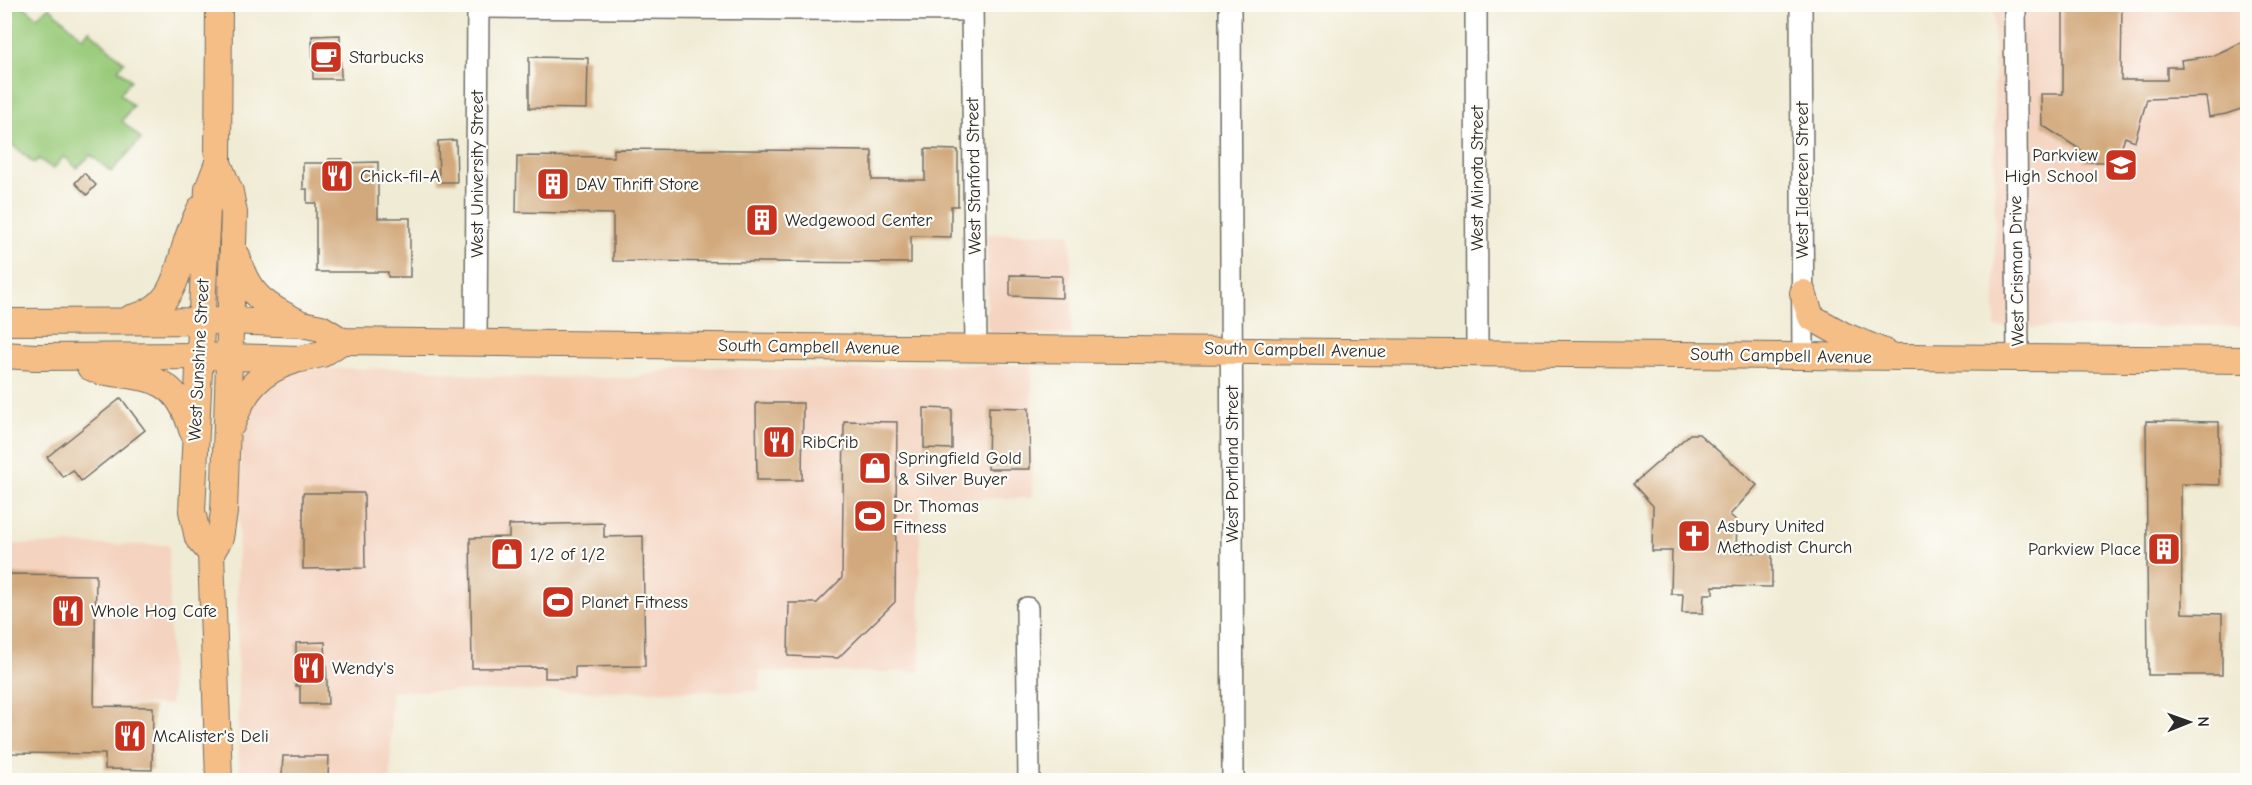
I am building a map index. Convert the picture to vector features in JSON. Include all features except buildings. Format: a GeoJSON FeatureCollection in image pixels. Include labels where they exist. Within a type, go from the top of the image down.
{"type":"FeatureCollection","features":[{"type":"Feature","properties":{"kind":"main road","name":"West Sunshine Street"},"geometry":{"type":"LineString","coordinates":[[211,554],[198,538],[192,511],[208,189],[218,163],[219,4]]}},
{"type":"Feature","properties":{"kind":"main road","name":"West Sunshine Street"},"geometry":{"type":"LineString","coordinates":[[218,163],[230,192],[234,213],[224,512],[220,538],[211,554],[219,780]]}},
{"type":"Feature","properties":{"kind":"main road"},"geometry":{"type":"LineString","coordinates":[[112,321],[147,314],[168,294],[176,280],[186,242],[208,189]]}},
{"type":"Feature","properties":{"kind":"main road"},"geometry":{"type":"LineString","coordinates":[[233,242],[244,280],[258,297],[274,310],[302,324]]}},
{"type":"Feature","properties":{"kind":"main road"},"geometry":{"type":"LineString","coordinates":[[1803,293],[1810,317],[1843,335],[1896,357]]}},
{"type":"Feature","properties":{"kind":"main road","name":"South Campbell Avenue"},"geometry":{"type":"LineString","coordinates":[[4,322],[230,321],[302,324],[321,328],[342,341],[2247,360]]}},
{"type":"Feature","properties":{"kind":"main road","name":"South Campbell Avenue"},"geometry":{"type":"LineString","coordinates":[[4,355],[301,359],[322,354],[342,341]]}},
{"type":"Feature","properties":{"kind":"main road"},"geometry":{"type":"LineString","coordinates":[[62,357],[99,371],[153,379],[168,387],[179,397],[187,411],[195,441]]}},
{"type":"Feature","properties":{"kind":"main road"},"geometry":{"type":"LineString","coordinates":[[226,442],[237,410],[244,396],[256,382],[270,369],[301,359]]}},
{"type":"Feature","properties":{"kind":"street","name":"West Portland Street"},"geometry":{"type":"LineString","coordinates":[[1230,4],[1233,780]]}},
{"type":"Feature","properties":{"kind":"street","name":"West Minota Street"},"geometry":{"type":"LineString","coordinates":[[1476,4],[1478,352]]}},
{"type":"Feature","properties":{"kind":"street","name":"West Ildereen Street"},"geometry":{"type":"LineString","coordinates":[[1801,4],[1803,356]]}},
{"type":"Feature","properties":{"kind":"street","name":"West Crisman Drive"},"geometry":{"type":"LineString","coordinates":[[2015,4],[2018,358]]}},
{"type":"Feature","properties":{"kind":"street"},"geometry":{"type":"LineString","coordinates":[[478,6],[972,7]]}},
{"type":"Feature","properties":{"kind":"street","name":"West University Street"},"geometry":{"type":"LineString","coordinates":[[476,343],[478,6]]}},
{"type":"Feature","properties":{"kind":"street","name":"West Stanford Street"},"geometry":{"type":"LineString","coordinates":[[972,7],[976,348]]}},
{"type":"Feature","properties":{"kind":"street"},"geometry":{"type":"LineString","coordinates":[[1027,608],[1029,780]]}},
{"type":"Feature","properties":{"kind":"shaded area","name":"Parkview High School"},"geometry":{"type":"Polygon","coordinates":[[[1994,5],[2247,5],[2247,326],[1995,328],[1994,5]]]}},
{"type":"Feature","properties":{"kind":"shaded area"},"geometry":{"type":"Polygon","coordinates":[[[1071,233],[1072,335],[991,333],[987,326],[987,234],[1071,233]]]}},
{"type":"Feature","properties":{"kind":"shaded area"},"geometry":{"type":"Polygon","coordinates":[[[920,365],[1032,365],[1032,498],[920,499],[920,672],[760,672],[759,691],[391,691],[391,780],[239,780],[237,593],[241,445],[249,404],[288,369],[418,368],[484,377],[631,378],[684,367],[843,370],[920,365]]]}},
{"type":"Feature","properties":{"kind":"shaded area"},"geometry":{"type":"Polygon","coordinates":[[[5,544],[169,545],[171,705],[5,705],[5,544]]]}},
{"type":"Feature","properties":{"kind":"green space"},"geometry":{"type":"Polygon","coordinates":[[[4,5],[22,5],[37,17],[49,7],[83,38],[89,30],[124,62],[118,69],[131,80],[120,94],[133,106],[122,121],[141,139],[111,172],[91,155],[77,168],[64,156],[53,169],[39,159],[34,163],[5,139],[4,5]]]}},
{"type":"Feature","properties":{"kind":"place","name":"Starbucks"},"geometry":{"type":"Point","coordinates":[326,57]}},
{"type":"Feature","properties":{"kind":"place","name":"Parkview High School"},"geometry":{"type":"Point","coordinates":[2121,165]}},
{"type":"Feature","properties":{"kind":"place","name":"Chick-fil-A"},"geometry":{"type":"Point","coordinates":[337,176]}},
{"type":"Feature","properties":{"kind":"place","name":"DAV Thrift Store"},"geometry":{"type":"Point","coordinates":[553,184]}},
{"type":"Feature","properties":{"kind":"place","name":"Wedgewood Center"},"geometry":{"type":"Point","coordinates":[762,220]}},
{"type":"Feature","properties":{"kind":"place","name":"RibCrib"},"geometry":{"type":"Point","coordinates":[779,442]}},
{"type":"Feature","properties":{"kind":"place","name":"Springfield Gold & Silver Buyer"},"geometry":{"type":"Point","coordinates":[875,468]}},
{"type":"Feature","properties":{"kind":"place","name":"Dr. Thomas Fitness"},"geometry":{"type":"Point","coordinates":[870,516]}},
{"type":"Feature","properties":{"kind":"place","name":"Asbury United Methodist Church"},"geometry":{"type":"Point","coordinates":[1694,536]}},
{"type":"Feature","properties":{"kind":"place","name":"Parkview Place"},"geometry":{"type":"Point","coordinates":[2164,549]}},
{"type":"Feature","properties":{"kind":"place","name":"1/2 of 1/2"},"geometry":{"type":"Point","coordinates":[507,554]}},
{"type":"Feature","properties":{"kind":"place","name":"Planet Fitness"},"geometry":{"type":"Point","coordinates":[558,602]}},
{"type":"Feature","properties":{"kind":"place","name":"Whole Hog Cafe"},"geometry":{"type":"Point","coordinates":[68,611]}},
{"type":"Feature","properties":{"kind":"place","name":"Wendy's"},"geometry":{"type":"Point","coordinates":[309,668]}},
{"type":"Feature","properties":{"kind":"place","name":"McAlister's Deli"},"geometry":{"type":"Point","coordinates":[130,736]}}]}
